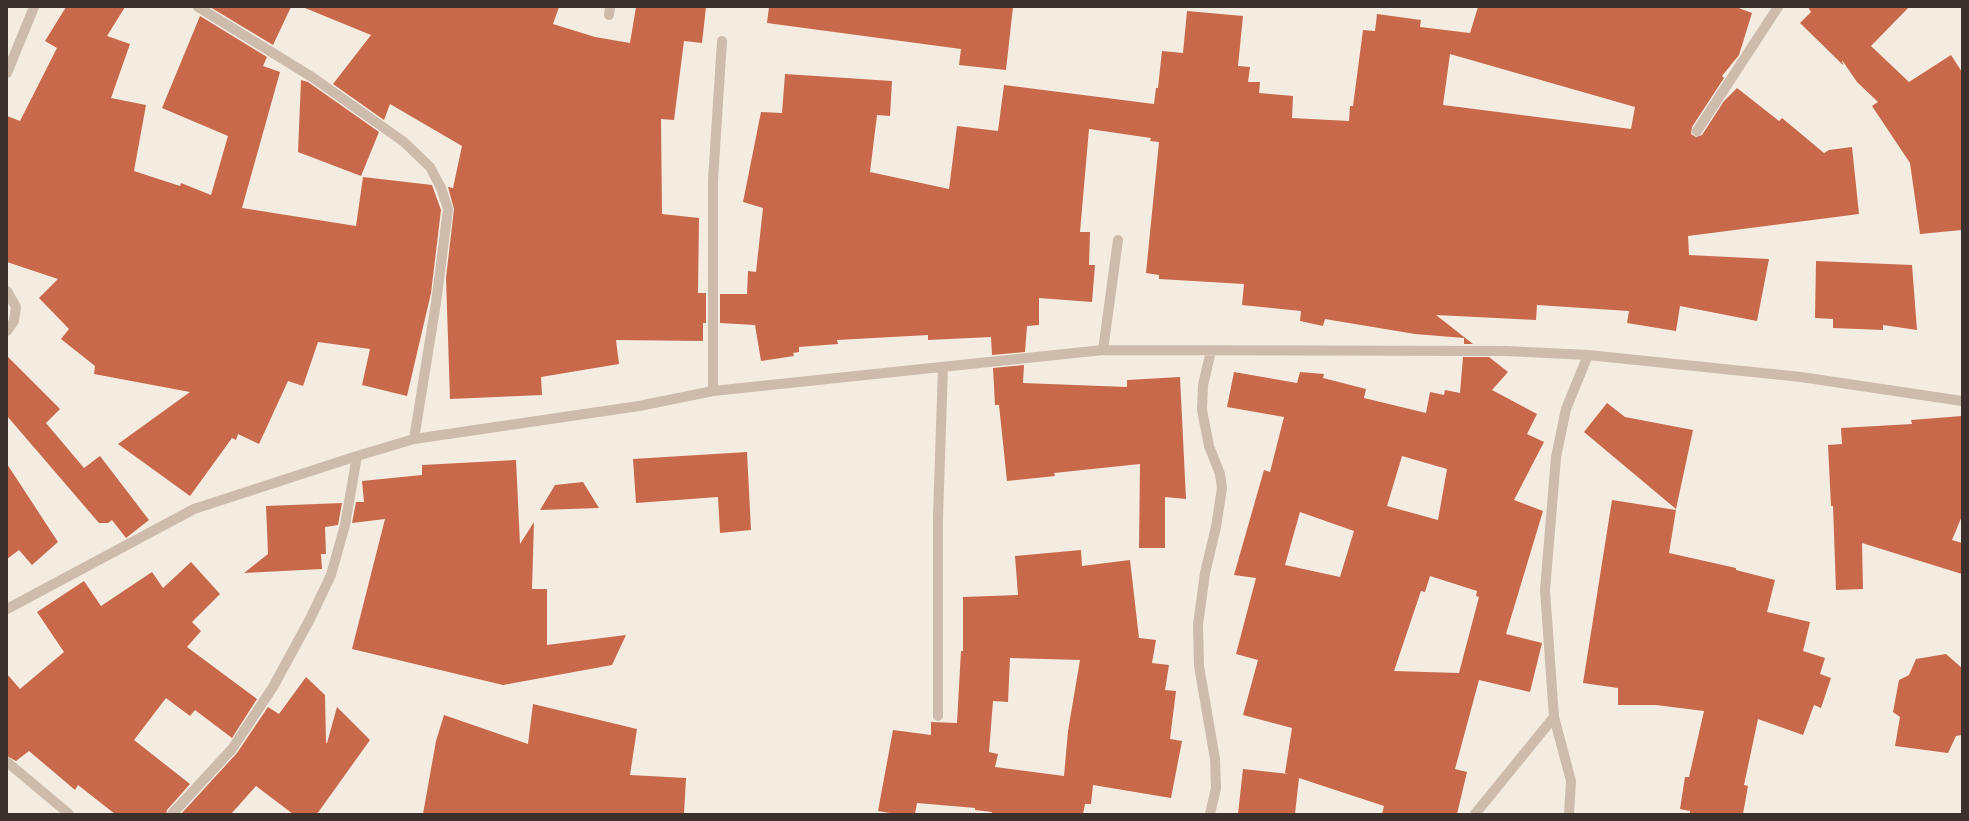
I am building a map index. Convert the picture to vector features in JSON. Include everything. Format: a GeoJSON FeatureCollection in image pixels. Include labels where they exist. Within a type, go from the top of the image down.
{"type":"FeatureCollection","features":[{"type":"Feature","properties":{"kind":"street"},"geometry":{"type":"LineString","coordinates":[[7,73],[34,7]]}},
{"type":"Feature","properties":{"kind":"street"},"geometry":{"type":"LineString","coordinates":[[198,7],[312,77],[404,142],[430,167],[438,183],[448,210],[436,303],[414,439]]}},
{"type":"Feature","properties":{"kind":"street"},"geometry":{"type":"LineString","coordinates":[[1697,131],[1778,7]]}},
{"type":"Feature","properties":{"kind":"street"},"geometry":{"type":"LineString","coordinates":[[713,391],[713,180],[722,41]]}},
{"type":"Feature","properties":{"kind":"street"},"geometry":{"type":"LineString","coordinates":[[1103,350],[1118,240]]}},
{"type":"Feature","properties":{"kind":"street"},"geometry":{"type":"LineString","coordinates":[[7,291],[16,307],[14,321],[7,331]]}},
{"type":"Feature","properties":{"kind":"street"},"geometry":{"type":"LineString","coordinates":[[7,609],[194,509],[357,456],[414,439],[639,406],[713,391],[1103,350],[1506,351],[1588,355],[1801,377],[1962,401]]}},
{"type":"Feature","properties":{"kind":"street"},"geometry":{"type":"LineString","coordinates":[[1210,814],[1216,788],[1215,759],[1199,666],[1198,625],[1205,573],[1216,527],[1222,488],[1220,474],[1209,446],[1202,410],[1202,385],[1211,351]]}},
{"type":"Feature","properties":{"kind":"street"},"geometry":{"type":"LineString","coordinates":[[1569,814],[1571,780],[1554,717],[1545,590],[1556,457],[1566,409],[1588,355]]}},
{"type":"Feature","properties":{"kind":"street"},"geometry":{"type":"LineString","coordinates":[[938,716],[938,517],[942,367]]}},
{"type":"Feature","properties":{"kind":"street"},"geometry":{"type":"LineString","coordinates":[[172,814],[232,749],[273,687],[310,619],[331,575],[345,525],[357,456]]}},
{"type":"Feature","properties":{"kind":"street"},"geometry":{"type":"LineString","coordinates":[[1475,814],[1554,717]]}},
{"type":"Feature","properties":{"kind":"street"},"geometry":{"type":"LineString","coordinates":[[7,762],[69,814]]}},
{"type":"Feature","properties":{"kind":"building"},"geometry":{"type":"Polygon","coordinates":[[[66,7],[125,7],[107,36],[130,44],[111,98],[146,105],[134,171],[180,186],[181,183],[211,195],[228,136],[162,108],[200,16],[267,57],[263,66],[280,72],[242,208],[356,226],[363,177],[432,185],[441,210],[431,293],[407,396],[362,385],[370,349],[318,342],[303,386],[288,381],[259,444],[238,434],[236,440],[232,438],[190,496],[118,444],[190,392],[94,374],[95,366],[61,339],[69,329],[39,298],[58,279],[7,262],[7,116],[20,121],[57,48],[45,41],[66,7]]]}},
{"type":"Feature","properties":{"kind":"building"},"geometry":{"type":"Polygon","coordinates":[[[210,7],[291,7],[273,45],[210,7]]]}},
{"type":"Feature","properties":{"kind":"building"},"geometry":{"type":"Polygon","coordinates":[[[559,7],[553,24],[595,37],[630,43],[636,7],[706,7],[702,43],[684,41],[674,120],[661,119],[662,214],[699,218],[698,293],[706,293],[706,323],[703,323],[703,341],[616,340],[619,364],[541,377],[542,395],[450,399],[446,278],[454,209],[448,187],[453,188],[462,146],[390,104],[384,120],[333,84],[371,35],[305,8],[559,7]]]}},
{"type":"Feature","properties":{"kind":"building"},"geometry":{"type":"Polygon","coordinates":[[[769,7],[1013,7],[1006,70],[959,65],[961,49],[767,23],[769,7]]]}},
{"type":"Feature","properties":{"kind":"building"},"geometry":{"type":"Polygon","coordinates":[[[1478,7],[1736,7],[1752,13],[1739,55],[1722,76],[1724,78],[1692,127],[1691,134],[1696,137],[1702,135],[1724,101],[1737,88],[1779,121],[1782,118],[1824,153],[1829,150],[1852,147],[1859,214],[1688,236],[1689,255],[1769,259],[1757,321],[1680,306],[1676,331],[1627,323],[1629,311],[1537,305],[1536,320],[1436,315],[1473,344],[1464,344],[1464,338],[1415,334],[1325,319],[1323,326],[1300,321],[1301,311],[1242,305],[1244,284],[1159,279],[1159,275],[1146,273],[1159,142],[1150,141],[1151,138],[1089,129],[1080,232],[1090,232],[1089,265],[1095,265],[1092,302],[1039,298],[1039,325],[1027,326],[1025,352],[992,355],[991,337],[928,340],[928,335],[837,340],[838,344],[799,347],[799,352],[793,353],[794,356],[761,361],[755,325],[720,323],[720,294],[747,294],[748,271],[756,272],[763,208],[743,202],[761,112],[782,113],[785,74],[892,81],[890,116],[877,115],[870,172],[949,189],[957,126],[998,131],[1004,85],[1154,104],[1156,88],[1158,88],[1162,51],[1183,53],[1187,11],[1243,16],[1238,66],[1250,67],[1248,82],[1260,82],[1259,93],[1293,96],[1292,118],[1349,121],[1350,106],[1353,106],[1363,30],[1375,31],[1377,14],[1421,20],[1420,27],[1470,33],[1478,7]],[[1450,54],[1443,105],[1631,129],[1635,107],[1450,54]]]}},
{"type":"Feature","properties":{"kind":"building"},"geometry":{"type":"Polygon","coordinates":[[[1808,7],[1909,7],[1871,46],[1909,82],[1951,55],[1962,72],[1962,230],[1920,234],[1910,163],[1872,106],[1878,102],[1857,82],[1842,60],[1843,65],[1800,23],[1811,12],[1808,7]]]}},
{"type":"Feature","properties":{"kind":"building"},"geometry":{"type":"Polygon","coordinates":[[[301,80],[308,82],[379,132],[361,176],[298,152],[301,80]]]}},
{"type":"Feature","properties":{"kind":"building"},"geometry":{"type":"Polygon","coordinates":[[[1816,261],[1912,265],[1917,330],[1883,325],[1883,330],[1833,328],[1833,319],[1815,318],[1816,261]]]}},
{"type":"Feature","properties":{"kind":"building"},"geometry":{"type":"Polygon","coordinates":[[[7,356],[60,409],[46,423],[84,468],[100,456],[149,520],[126,538],[112,520],[108,523],[99,523],[7,416],[7,356]]]}},
{"type":"Feature","properties":{"kind":"building"},"geometry":{"type":"Polygon","coordinates":[[[1463,357],[1489,357],[1508,372],[1492,390],[1537,414],[1527,434],[1544,442],[1514,500],[1543,511],[1506,634],[1542,643],[1530,692],[1479,680],[1455,769],[1467,772],[1457,814],[1382,814],[1384,806],[1299,778],[1295,814],[1238,814],[1243,769],[1289,774],[1285,773],[1292,728],[1243,715],[1258,660],[1236,654],[1256,578],[1234,575],[1264,470],[1270,472],[1284,417],[1227,407],[1234,372],[1297,383],[1300,372],[1324,374],[1323,378],[1366,389],[1364,398],[1426,413],[1430,392],[1444,395],[1445,390],[1460,393],[1463,357]],[[1402,456],[1387,506],[1438,520],[1447,469],[1402,456]],[[1300,512],[1285,565],[1340,577],[1354,531],[1300,512]],[[1430,576],[1425,592],[1421,591],[1394,671],[1459,673],[1479,597],[1476,596],[1477,591],[1430,576]]]}},
{"type":"Feature","properties":{"kind":"building"},"geometry":{"type":"Polygon","coordinates":[[[1024,365],[1023,383],[1127,387],[1127,380],[1180,377],[1186,499],[1165,497],[1165,548],[1139,548],[1140,464],[1054,473],[1055,476],[1007,481],[999,405],[995,405],[993,368],[1024,365]]]}},
{"type":"Feature","properties":{"kind":"building"},"geometry":{"type":"Polygon","coordinates":[[[1607,403],[1625,417],[1693,430],[1676,509],[1584,432],[1607,403]]]}},
{"type":"Feature","properties":{"kind":"building"},"geometry":{"type":"Polygon","coordinates":[[[1962,416],[1962,516],[1952,540],[1962,543],[1962,574],[1862,543],[1863,589],[1836,590],[1833,506],[1831,506],[1828,445],[1842,444],[1841,428],[1912,424],[1911,420],[1962,416]]]}},
{"type":"Feature","properties":{"kind":"building"},"geometry":{"type":"Polygon","coordinates":[[[747,452],[751,530],[720,533],[718,497],[636,503],[633,459],[747,452]]]}},
{"type":"Feature","properties":{"kind":"building"},"geometry":{"type":"Polygon","coordinates":[[[516,460],[520,544],[534,522],[532,589],[547,589],[547,645],[626,635],[612,665],[503,685],[352,649],[385,519],[352,523],[356,502],[364,502],[362,481],[422,475],[422,465],[516,460]]]}},
{"type":"Feature","properties":{"kind":"building"},"geometry":{"type":"Polygon","coordinates":[[[7,464],[58,542],[32,565],[19,550],[7,559],[7,464]]]}},
{"type":"Feature","properties":{"kind":"building"},"geometry":{"type":"Polygon","coordinates":[[[583,482],[599,508],[540,510],[555,485],[583,482]]]}},
{"type":"Feature","properties":{"kind":"building"},"geometry":{"type":"Polygon","coordinates":[[[1612,500],[1676,510],[1669,553],[1736,568],[1736,570],[1775,580],[1767,612],[1810,622],[1803,651],[1825,658],[1820,674],[1831,678],[1821,708],[1814,705],[1803,735],[1758,719],[1744,785],[1748,786],[1743,814],[1690,814],[1690,811],[1680,809],[1685,777],[1689,777],[1704,711],[1656,705],[1618,705],[1618,688],[1583,683],[1612,500]]]}},
{"type":"Feature","properties":{"kind":"building"},"geometry":{"type":"Polygon","coordinates":[[[342,503],[338,525],[325,527],[326,554],[321,554],[322,569],[244,573],[268,554],[266,506],[342,503]]]}},
{"type":"Feature","properties":{"kind":"building"},"geometry":{"type":"Polygon","coordinates":[[[1081,550],[1082,566],[1130,560],[1139,638],[1156,640],[1152,663],[1169,665],[1165,690],[1176,691],[1170,739],[1182,741],[1171,798],[1093,785],[1091,804],[1085,804],[1083,814],[991,814],[992,812],[975,810],[975,808],[917,803],[915,814],[896,814],[878,811],[893,730],[931,735],[931,722],[957,723],[961,651],[963,651],[963,597],[1018,595],[1015,556],[1081,550]],[[1010,658],[1008,702],[993,701],[989,752],[998,754],[995,767],[1064,776],[1068,731],[1080,660],[1010,658]]]}},
{"type":"Feature","properties":{"kind":"building"},"geometry":{"type":"Polygon","coordinates":[[[191,562],[220,594],[192,622],[201,631],[187,647],[257,699],[232,738],[195,710],[190,716],[166,698],[134,740],[190,784],[167,810],[166,814],[115,814],[78,785],[75,790],[29,751],[16,761],[7,756],[7,674],[20,689],[64,652],[37,612],[84,581],[101,606],[152,572],[163,588],[191,562]]]}},
{"type":"Feature","properties":{"kind":"building"},"geometry":{"type":"Polygon","coordinates":[[[1946,654],[1962,668],[1962,735],[1956,736],[1948,753],[1895,746],[1900,717],[1893,712],[1899,680],[1909,675],[1916,659],[1946,654]]]}},
{"type":"Feature","properties":{"kind":"building"},"geometry":{"type":"Polygon","coordinates":[[[306,677],[325,695],[326,743],[337,707],[370,740],[317,814],[293,814],[256,786],[231,814],[181,814],[237,753],[268,707],[279,714],[306,677]]]}},
{"type":"Feature","properties":{"kind":"building"},"geometry":{"type":"Polygon","coordinates":[[[533,704],[637,729],[630,775],[686,778],[684,814],[423,814],[436,741],[444,715],[528,744],[533,704]]]}}]}
